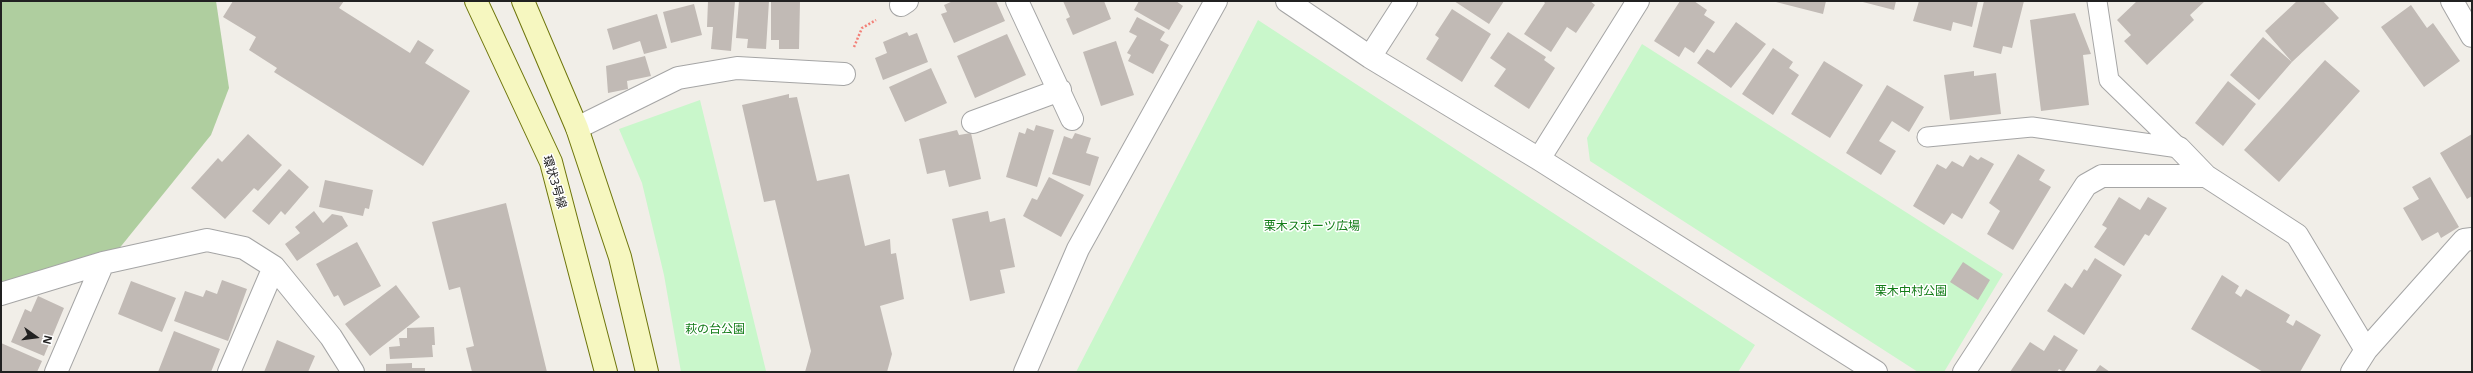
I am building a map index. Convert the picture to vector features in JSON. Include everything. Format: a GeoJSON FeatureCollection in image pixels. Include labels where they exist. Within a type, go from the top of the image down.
{"type":"FeatureCollection","features":[{"type":"Feature","properties":{"kind":"street","name":"環状3号線"},"geometry":{"type":"LineString","coordinates":[[476,1],[550,162],[606,372]]}},
{"type":"Feature","properties":{"kind":"street"},"geometry":{"type":"LineString","coordinates":[[523,1],[577,128],[620,257],[647,372]]}},
{"type":"Feature","properties":{"kind":"street"},"geometry":{"type":"LineString","coordinates":[[1016,1],[1060,90],[1072,119]]}},
{"type":"Feature","properties":{"kind":"street"},"geometry":{"type":"LineString","coordinates":[[1026,372],[1078,249],[1216,1]]}},
{"type":"Feature","properties":{"kind":"street"},"geometry":{"type":"LineString","coordinates":[[1287,1],[1370,57],[1539,159],[1876,372]]}},
{"type":"Feature","properties":{"kind":"street"},"geometry":{"type":"LineString","coordinates":[[1370,57],[1406,1]]}},
{"type":"Feature","properties":{"kind":"street"},"geometry":{"type":"LineString","coordinates":[[1539,159],[1638,1]]}},
{"type":"Feature","properties":{"kind":"street"},"geometry":{"type":"LineString","coordinates":[[2452,1],[2472,36]]}},
{"type":"Feature","properties":{"kind":"street"},"geometry":{"type":"LineString","coordinates":[[577,128],[678,78],[737,68],[844,74]]}},
{"type":"Feature","properties":{"kind":"street"},"geometry":{"type":"LineString","coordinates":[[973,122],[1060,90]]}},
{"type":"Feature","properties":{"kind":"street"},"geometry":{"type":"LineString","coordinates":[[2179,148],[2206,176],[2297,235],[2366,350]]}},
{"type":"Feature","properties":{"kind":"street"},"geometry":{"type":"LineString","coordinates":[[1964,372],[2086,185],[2102,176],[2206,176]]}},
{"type":"Feature","properties":{"kind":"street"},"geometry":{"type":"LineString","coordinates":[[2352,372],[2366,350],[2464,240],[2472,239]]}},
{"type":"Feature","properties":{"kind":"street"},"geometry":{"type":"LineString","coordinates":[[1,294],[103,263],[207,240],[244,248],[274,267],[331,337],[354,372]]}},
{"type":"Feature","properties":{"kind":"street"},"geometry":{"type":"LineString","coordinates":[[56,372],[103,263]]}},
{"type":"Feature","properties":{"kind":"street"},"geometry":{"type":"LineString","coordinates":[[229,372],[274,267]]}},
{"type":"Feature","properties":{"kind":"lane"},"geometry":{"type":"LineString","coordinates":[[2097,1],[2109,80],[2179,148]]}},
{"type":"Feature","properties":{"kind":"lane"},"geometry":{"type":"LineString","coordinates":[[1927,137],[2032,127],[2179,148]]}},
{"type":"Feature","properties":{"kind":"path"},"geometry":{"type":"LineString","coordinates":[[844,74],[862,28],[904,3]]}},
{"type":"Feature","properties":{"kind":"green space"},"geometry":{"type":"Polygon","coordinates":[[[1,1],[216,1],[229,88],[211,135],[105,266],[1,293],[1,1]]]}},
{"type":"Feature","properties":{"kind":"green space","name":"栗木スポーツ広場"},"geometry":{"type":"Polygon","coordinates":[[[1258,20],[1755,345],[1738,372],[1076,372],[1258,20]]]}},
{"type":"Feature","properties":{"kind":"green space","name":"栗木中村公園"},"geometry":{"type":"Polygon","coordinates":[[[1642,44],[2003,274],[1944,372],[1918,372],[1590,161],[1587,138],[1642,44]]]}},
{"type":"Feature","properties":{"kind":"green space","name":"萩の台公園"},"geometry":{"type":"Polygon","coordinates":[[[700,100],[766,372],[681,372],[664,275],[642,183],[619,129],[700,100]]]}},
{"type":"Feature","properties":{"kind":"building"},"geometry":{"type":"Polygon","coordinates":[[[233,1],[344,1],[339,8],[410,53],[418,40],[434,50],[425,63],[470,91],[423,166],[274,72],[277,68],[249,50],[256,37],[223,17],[233,1]]]}},
{"type":"Feature","properties":{"kind":"building"},"geometry":{"type":"Polygon","coordinates":[[[708,1],[735,1],[731,51],[711,49],[713,27],[707,27],[708,1]]]}},
{"type":"Feature","properties":{"kind":"building"},"geometry":{"type":"Polygon","coordinates":[[[739,1],[769,1],[766,49],[747,48],[748,39],[736,38],[739,1]]]}},
{"type":"Feature","properties":{"kind":"building"},"geometry":{"type":"Polygon","coordinates":[[[771,1],[800,1],[799,49],[779,49],[779,40],[771,40],[771,1]]]}},
{"type":"Feature","properties":{"kind":"building"},"geometry":{"type":"Polygon","coordinates":[[[953,1],[996,1],[1005,21],[954,43],[941,14],[947,12],[944,5],[953,1]]]}},
{"type":"Feature","properties":{"kind":"building"},"geometry":{"type":"Polygon","coordinates":[[[1063,1],[1104,1],[1111,19],[1073,35],[1066,19],[1070,17],[1063,1]]]}},
{"type":"Feature","properties":{"kind":"building"},"geometry":{"type":"Polygon","coordinates":[[[1139,1],[1176,1],[1183,6],[1169,30],[1134,10],[1139,1]]]}},
{"type":"Feature","properties":{"kind":"building"},"geometry":{"type":"Polygon","coordinates":[[[1454,1],[1504,1],[1489,24],[1454,1]]]}},
{"type":"Feature","properties":{"kind":"building"},"geometry":{"type":"Polygon","coordinates":[[[1543,1],[1590,1],[1595,5],[1576,33],[1567,27],[1551,52],[1524,34],[1545,3],[1543,1]]]}},
{"type":"Feature","properties":{"kind":"building"},"geometry":{"type":"Polygon","coordinates":[[[1680,1],[1694,1],[1707,10],[1704,15],[1715,22],[1694,53],[1685,47],[1679,57],[1654,41],[1680,1]]]}},
{"type":"Feature","properties":{"kind":"building"},"geometry":{"type":"Polygon","coordinates":[[[1772,1],[1826,1],[1823,14],[1772,1]]]}},
{"type":"Feature","properties":{"kind":"building"},"geometry":{"type":"Polygon","coordinates":[[[1859,1],[1896,1],[1894,10],[1859,1]]]}},
{"type":"Feature","properties":{"kind":"building"},"geometry":{"type":"Polygon","coordinates":[[[1919,1],[1978,1],[1972,27],[1953,22],[1951,31],[1913,21],[1919,1]]]}},
{"type":"Feature","properties":{"kind":"building"},"geometry":{"type":"Polygon","coordinates":[[[1984,1],[2024,1],[2012,48],[2003,46],[2001,54],[1973,47],[1984,1]]]}},
{"type":"Feature","properties":{"kind":"building"},"geometry":{"type":"Polygon","coordinates":[[[2137,1],[2205,1],[2190,15],[2194,20],[2147,65],[2124,41],[2131,35],[2117,20],[2137,1]]]}},
{"type":"Feature","properties":{"kind":"building"},"geometry":{"type":"Polygon","coordinates":[[[2297,1],[2323,1],[2339,18],[2292,62],[2265,31],[2297,1]]]}},
{"type":"Feature","properties":{"kind":"building"},"geometry":{"type":"Polygon","coordinates":[[[694,4],[702,35],[671,43],[663,12],[694,4]]]}},
{"type":"Feature","properties":{"kind":"building"},"geometry":{"type":"Polygon","coordinates":[[[2411,5],[2427,28],[2433,23],[2460,61],[2424,87],[2381,27],[2411,5]]]}},
{"type":"Feature","properties":{"kind":"building"},"geometry":{"type":"Polygon","coordinates":[[[1452,9],[1491,34],[1462,82],[1426,59],[1439,38],[1435,35],[1452,9]]]}},
{"type":"Feature","properties":{"kind":"building"},"geometry":{"type":"Polygon","coordinates":[[[2075,13],[2091,54],[2083,55],[2089,105],[2041,111],[2030,20],[2075,13]]]}},
{"type":"Feature","properties":{"kind":"building"},"geometry":{"type":"Polygon","coordinates":[[[657,14],[667,48],[644,54],[640,41],[613,50],[607,29],[657,14]]]}},
{"type":"Feature","properties":{"kind":"building"},"geometry":{"type":"Polygon","coordinates":[[[1137,17],[1165,32],[1160,40],[1169,45],[1153,74],[1128,61],[1131,55],[1127,53],[1137,36],[1129,32],[1137,17]]]}},
{"type":"Feature","properties":{"kind":"building"},"geometry":{"type":"Polygon","coordinates":[[[1736,22],[1766,44],[1731,88],[1697,63],[1707,49],[1714,53],[1736,22]]]}},
{"type":"Feature","properties":{"kind":"building"},"geometry":{"type":"Polygon","coordinates":[[[907,32],[909,36],[917,33],[928,62],[883,80],[875,58],[887,53],[883,42],[907,32]]]}},
{"type":"Feature","properties":{"kind":"building"},"geometry":{"type":"Polygon","coordinates":[[[1508,32],[1546,57],[1544,60],[1555,68],[1529,109],[1494,86],[1506,69],[1490,58],[1508,32]]]}},
{"type":"Feature","properties":{"kind":"building"},"geometry":{"type":"Polygon","coordinates":[[[1007,34],[1026,75],[975,98],[957,56],[1007,34]]]}},
{"type":"Feature","properties":{"kind":"building"},"geometry":{"type":"Polygon","coordinates":[[[2263,37],[2292,62],[2259,100],[2230,75],[2263,37]]]}},
{"type":"Feature","properties":{"kind":"building"},"geometry":{"type":"Polygon","coordinates":[[[1116,41],[1134,95],[1101,106],[1083,52],[1116,41]]]}},
{"type":"Feature","properties":{"kind":"building"},"geometry":{"type":"Polygon","coordinates":[[[1773,48],[1793,62],[1789,68],[1799,75],[1773,115],[1742,94],[1773,48]]]}},
{"type":"Feature","properties":{"kind":"building"},"geometry":{"type":"Polygon","coordinates":[[[645,56],[651,76],[627,81],[628,89],[608,93],[606,66],[645,56]]]}},
{"type":"Feature","properties":{"kind":"building"},"geometry":{"type":"Polygon","coordinates":[[[2325,60],[2360,91],[2279,182],[2244,150],[2325,60]]]}},
{"type":"Feature","properties":{"kind":"building"},"geometry":{"type":"Polygon","coordinates":[[[1824,61],[1863,85],[1830,138],[1791,114],[1824,61]]]}},
{"type":"Feature","properties":{"kind":"building"},"geometry":{"type":"Polygon","coordinates":[[[931,68],[947,103],[905,122],[889,87],[931,68]]]}},
{"type":"Feature","properties":{"kind":"building"},"geometry":{"type":"Polygon","coordinates":[[[1974,71],[1974,76],[1996,73],[2001,114],[1950,120],[1944,75],[1974,71]]]}},
{"type":"Feature","properties":{"kind":"building"},"geometry":{"type":"Polygon","coordinates":[[[2228,81],[2256,104],[2223,146],[2195,123],[2228,81]]]}},
{"type":"Feature","properties":{"kind":"building"},"geometry":{"type":"Polygon","coordinates":[[[1887,85],[1924,107],[1909,132],[1892,121],[1879,141],[1896,151],[1881,175],[1846,153],[1887,85]]]}},
{"type":"Feature","properties":{"kind":"building"},"geometry":{"type":"Polygon","coordinates":[[[789,94],[789,98],[797,97],[817,181],[849,174],[865,246],[890,239],[891,254],[896,253],[904,299],[880,306],[892,354],[887,372],[805,372],[811,351],[775,200],[764,202],[742,105],[789,94]]]}},
{"type":"Feature","properties":{"kind":"building"},"geometry":{"type":"Polygon","coordinates":[[[1036,125],[1054,130],[1037,187],[1006,177],[1019,132],[1025,134],[1027,128],[1034,131],[1036,125]]]}},
{"type":"Feature","properties":{"kind":"building"},"geometry":{"type":"Polygon","coordinates":[[[957,130],[959,135],[971,133],[981,179],[949,187],[945,170],[927,174],[919,139],[957,130]]]}},
{"type":"Feature","properties":{"kind":"building"},"geometry":{"type":"Polygon","coordinates":[[[1075,133],[1091,138],[1086,153],[1099,157],[1090,186],[1052,174],[1064,136],[1072,139],[1075,133]]]}},
{"type":"Feature","properties":{"kind":"building"},"geometry":{"type":"Polygon","coordinates":[[[248,134],[282,165],[258,191],[254,188],[225,219],[191,188],[218,158],[222,162],[248,134]]]}},
{"type":"Feature","properties":{"kind":"building"},"geometry":{"type":"Polygon","coordinates":[[[2472,134],[2472,196],[2467,199],[2440,153],[2472,134]]]}},
{"type":"Feature","properties":{"kind":"building"},"geometry":{"type":"Polygon","coordinates":[[[2018,154],[2045,170],[2039,180],[2051,187],[2013,250],[1987,234],[2000,211],[1989,203],[2018,154]]]}},
{"type":"Feature","properties":{"kind":"building"},"geometry":{"type":"Polygon","coordinates":[[[1970,155],[1978,160],[1981,157],[1994,164],[1962,219],[1952,213],[1944,225],[1913,206],[1937,164],[1946,169],[1952,161],[1963,167],[1970,155]]]}},
{"type":"Feature","properties":{"kind":"building"},"geometry":{"type":"Polygon","coordinates":[[[289,169],[309,187],[285,215],[281,211],[269,225],[252,211],[289,169]]]}},
{"type":"Feature","properties":{"kind":"building"},"geometry":{"type":"Polygon","coordinates":[[[1049,177],[1084,195],[1061,237],[1023,216],[1032,198],[1037,200],[1049,177]]]}},
{"type":"Feature","properties":{"kind":"building"},"geometry":{"type":"Polygon","coordinates":[[[2430,177],[2459,227],[2441,238],[2438,232],[2422,241],[2403,208],[2419,199],[2412,187],[2430,177]]]}},
{"type":"Feature","properties":{"kind":"building"},"geometry":{"type":"Polygon","coordinates":[[[325,180],[373,190],[369,209],[365,208],[363,216],[319,207],[325,180]]]}},
{"type":"Feature","properties":{"kind":"building"},"geometry":{"type":"Polygon","coordinates":[[[2119,197],[2140,210],[2148,197],[2167,208],[2149,236],[2145,234],[2124,266],[2094,247],[2107,228],[2102,225],[2119,197]]]}},
{"type":"Feature","properties":{"kind":"building"},"geometry":{"type":"Polygon","coordinates":[[[506,203],[547,372],[472,372],[466,348],[474,346],[460,287],[449,290],[432,222],[506,203]]]}},
{"type":"Feature","properties":{"kind":"building"},"geometry":{"type":"Polygon","coordinates":[[[314,211],[323,223],[332,214],[342,216],[348,226],[297,261],[285,244],[300,233],[295,227],[314,211]]]}},
{"type":"Feature","properties":{"kind":"building"},"geometry":{"type":"Polygon","coordinates":[[[988,211],[990,222],[1005,218],[1015,267],[1000,270],[1005,293],[970,301],[952,219],[988,211]]]}},
{"type":"Feature","properties":{"kind":"building"},"geometry":{"type":"Polygon","coordinates":[[[357,242],[381,286],[344,306],[338,295],[334,297],[316,264],[357,242]]]}},
{"type":"Feature","properties":{"kind":"building"},"geometry":{"type":"Polygon","coordinates":[[[2095,258],[2122,275],[2084,335],[2047,311],[2065,283],[2072,288],[2084,269],[2087,271],[2095,258]]]}},
{"type":"Feature","properties":{"kind":"building"},"geometry":{"type":"Polygon","coordinates":[[[1963,262],[1990,280],[1978,300],[1950,282],[1963,262]]]}},
{"type":"Feature","properties":{"kind":"building"},"geometry":{"type":"Polygon","coordinates":[[[2222,275],[2239,286],[2235,293],[2241,297],[2246,289],[2290,315],[2286,322],[2293,326],[2296,320],[2321,335],[2300,372],[2263,372],[2191,329],[2222,275]]]}},
{"type":"Feature","properties":{"kind":"building"},"geometry":{"type":"Polygon","coordinates":[[[222,280],[247,289],[228,341],[174,321],[185,291],[203,297],[206,290],[217,294],[222,280]]]}},
{"type":"Feature","properties":{"kind":"building"},"geometry":{"type":"Polygon","coordinates":[[[131,281],[176,298],[162,332],[118,314],[131,281]]]}},
{"type":"Feature","properties":{"kind":"building"},"geometry":{"type":"Polygon","coordinates":[[[396,285],[420,317],[370,356],[345,324],[396,285]]]}},
{"type":"Feature","properties":{"kind":"building"},"geometry":{"type":"Polygon","coordinates":[[[38,296],[64,308],[44,356],[11,342],[25,309],[31,312],[38,296]]]}},
{"type":"Feature","properties":{"kind":"building"},"geometry":{"type":"Polygon","coordinates":[[[434,327],[435,345],[432,345],[433,357],[390,359],[389,347],[400,346],[399,338],[407,338],[407,328],[434,327]]]}},
{"type":"Feature","properties":{"kind":"building"},"geometry":{"type":"Polygon","coordinates":[[[174,331],[220,349],[211,372],[158,372],[174,331]]]}},
{"type":"Feature","properties":{"kind":"building"},"geometry":{"type":"Polygon","coordinates":[[[2054,335],[2078,350],[2064,372],[2059,369],[2057,372],[2010,372],[2030,342],[2044,351],[2054,335]]]}},
{"type":"Feature","properties":{"kind":"building"},"geometry":{"type":"Polygon","coordinates":[[[277,340],[315,356],[308,372],[264,372],[277,340]]]}},
{"type":"Feature","properties":{"kind":"building"},"geometry":{"type":"Polygon","coordinates":[[[1,343],[42,361],[37,372],[1,372],[1,343]]]}},
{"type":"Feature","properties":{"kind":"building"},"geometry":{"type":"Polygon","coordinates":[[[412,363],[412,368],[425,368],[425,372],[386,372],[386,364],[412,363]]]}},
{"type":"Feature","properties":{"kind":"building"},"geometry":{"type":"Polygon","coordinates":[[[2100,365],[2110,372],[2095,372],[2100,365]]]}}]}
